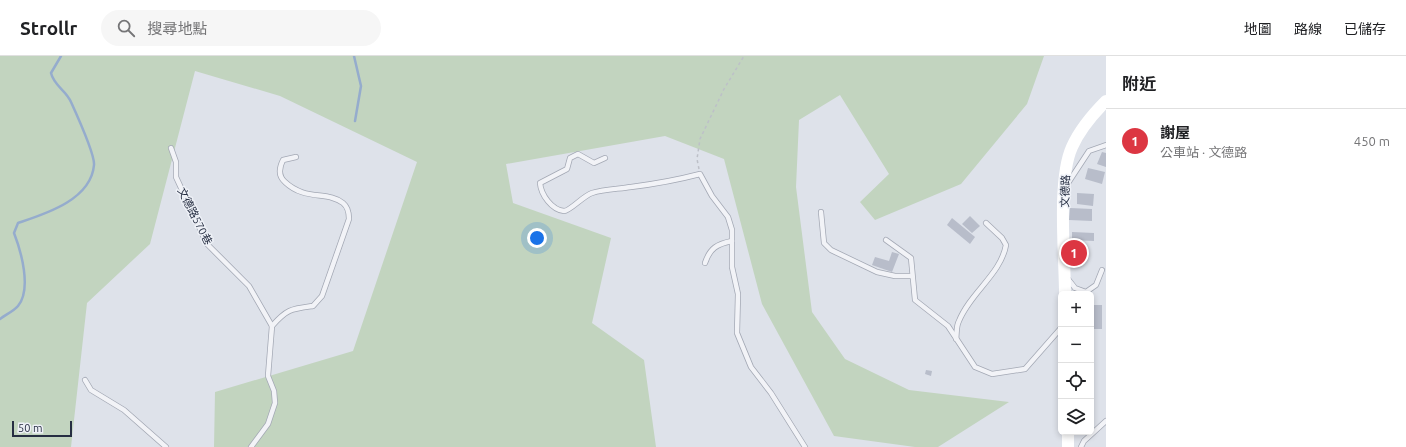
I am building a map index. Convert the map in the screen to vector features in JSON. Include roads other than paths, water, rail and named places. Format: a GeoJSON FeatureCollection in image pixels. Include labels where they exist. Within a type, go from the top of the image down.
{"type":"FeatureCollection","features":[{"type":"Feature","properties":{"kind":"main road","name":"文德路"},"geometry":{"type":"LineString","coordinates":[[1065,291],[1064,174],[1071,148],[1085,123],[1106,101]]}},
{"type":"Feature","properties":{"kind":"main road"},"geometry":{"type":"LineString","coordinates":[[1068,435],[1068,447]]}},
{"type":"Feature","properties":{"kind":"lane"},"geometry":{"type":"LineString","coordinates":[[1064,189],[1089,151],[1106,146]]}},
{"type":"Feature","properties":{"kind":"lane","name":"文德路570巷"},"geometry":{"type":"LineString","coordinates":[[171,148],[176,162],[176,177],[207,244],[249,286],[272,326]]}},
{"type":"Feature","properties":{"kind":"lane"},"geometry":{"type":"LineString","coordinates":[[605,158],[594,163],[578,154],[570,158],[567,169],[540,183],[540,191],[555,207],[564,211],[571,209],[579,200],[593,193],[664,183],[700,174],[712,196],[728,217],[732,230],[732,267],[738,294],[737,333],[751,367],[772,393],[805,447]]}},
{"type":"Feature","properties":{"kind":"lane"},"geometry":{"type":"LineString","coordinates":[[251,447],[268,424],[275,403],[274,391],[268,376],[272,326],[283,313],[296,308],[313,306],[322,296],[349,220],[349,210],[343,202],[331,198],[303,194],[291,188],[282,179],[279,171],[283,160],[296,157]]}},
{"type":"Feature","properties":{"kind":"lane"},"geometry":{"type":"LineString","coordinates":[[821,212],[824,243],[831,250],[878,272],[895,276],[912,276]]}},
{"type":"Feature","properties":{"kind":"lane"},"geometry":{"type":"LineString","coordinates":[[956,339],[958,322],[966,307],[1004,257],[1006,245],[1002,238],[986,222]]}},
{"type":"Feature","properties":{"kind":"lane"},"geometry":{"type":"LineString","coordinates":[[705,263],[712,248],[720,243],[732,240]]}},
{"type":"Feature","properties":{"kind":"lane"},"geometry":{"type":"LineString","coordinates":[[886,240],[910,258],[915,300],[948,326],[975,367],[992,374],[1025,368],[1058,331]]}},
{"type":"Feature","properties":{"kind":"lane"},"geometry":{"type":"LineString","coordinates":[[1065,276],[1075,288],[1086,292],[1096,285],[1102,270]]}},
{"type":"Feature","properties":{"kind":"lane"},"geometry":{"type":"LineString","coordinates":[[85,380],[91,390],[124,410],[166,447]]}},
{"type":"Feature","properties":{"kind":"lane"},"geometry":{"type":"LineString","coordinates":[[1081,447],[1084,441],[1106,421]]}},
{"type":"Feature","properties":{"kind":"waterway"},"geometry":{"type":"LineString","coordinates":[[0,319],[18,306],[22,299],[24,290],[24,270],[20,250],[14,233],[18,223],[53,210],[76,196],[85,188],[91,177],[94,165],[94,160],[81,124],[71,102],[55,81],[51,73],[61,56]]}},
{"type":"Feature","properties":{"kind":"waterway"},"geometry":{"type":"LineString","coordinates":[[354,56],[361,86],[355,121]]}},
{"type":"Feature","properties":{"kind":"place","name":"謝屋"},"geometry":{"type":"Point","coordinates":[1074,253]}}]}
